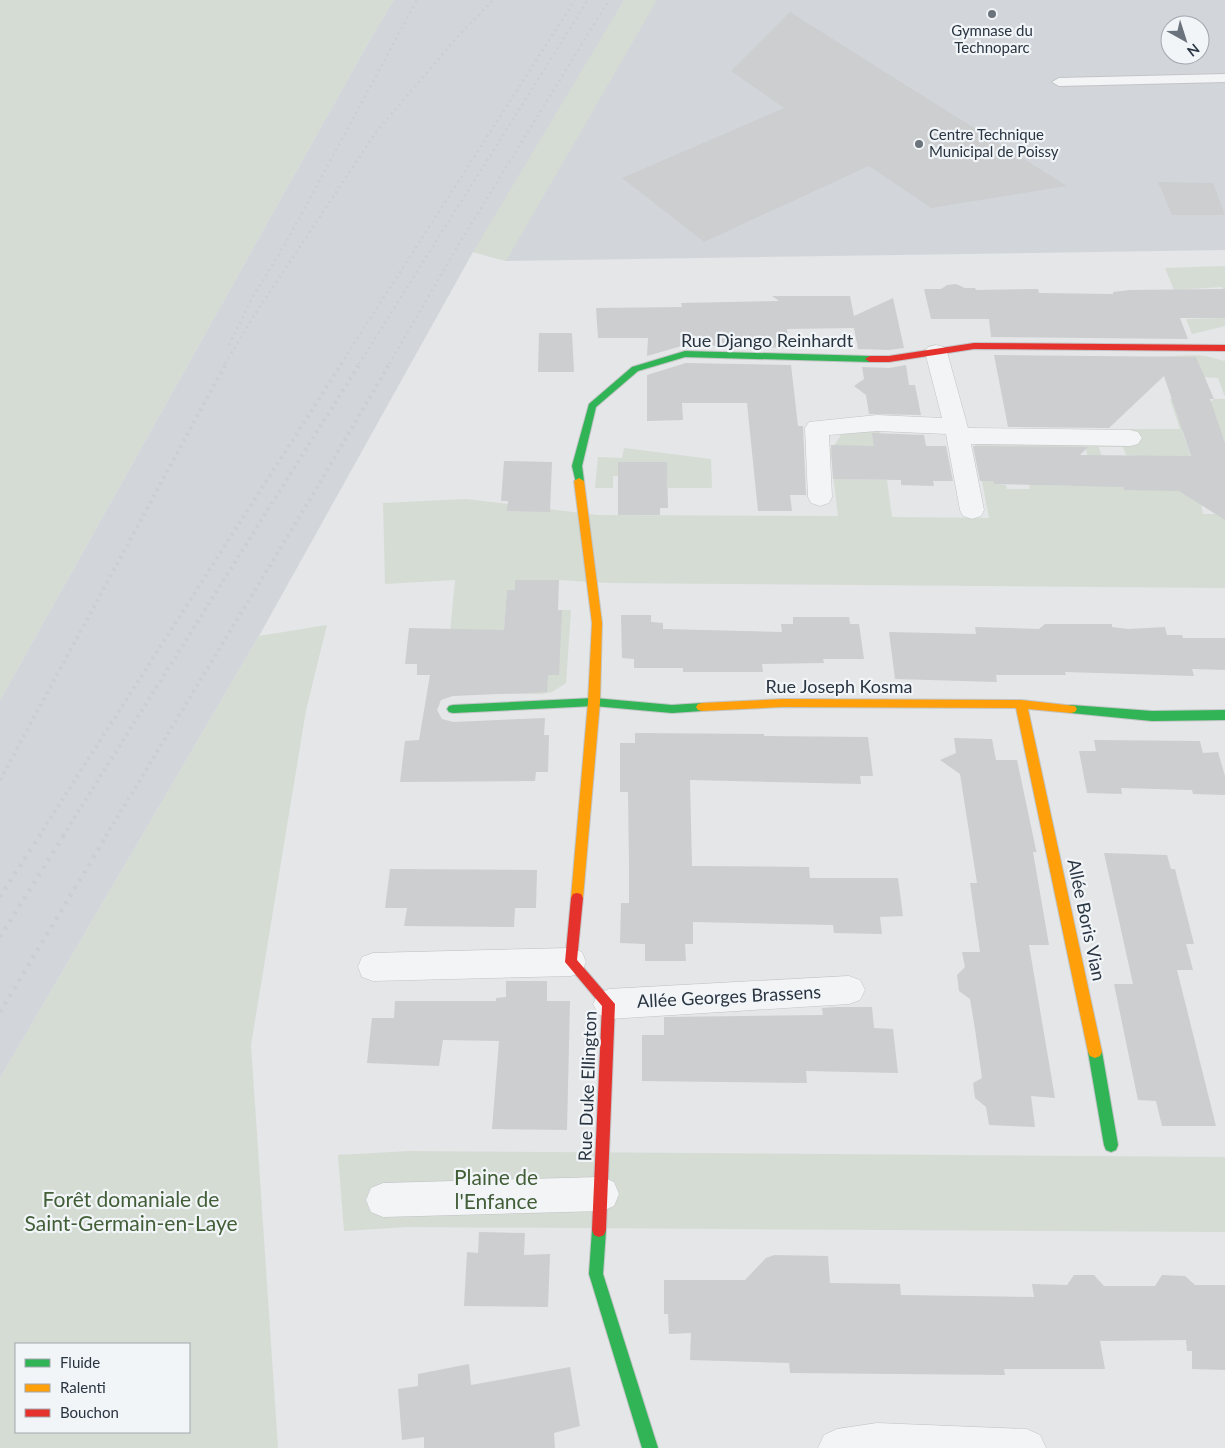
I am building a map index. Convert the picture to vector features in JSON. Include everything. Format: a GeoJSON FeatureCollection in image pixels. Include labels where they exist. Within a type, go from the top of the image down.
{"type":"FeatureCollection","features":[{"type":"Feature","properties":{"kind":"street","name":"Rue Django Reinhardt"},"geometry":{"type":"LineString","coordinates":[[594,702],[597,623],[577,466],[592,406],[635,369],[685,354],[889,359],[974,346],[1225,348]]}},
{"type":"Feature","properties":{"kind":"street"},"geometry":{"type":"LineString","coordinates":[[936,352],[958,431],[972,510]]}},
{"type":"Feature","properties":{"kind":"street"},"geometry":{"type":"LineString","coordinates":[[820,496],[817,428],[877,423],[958,431],[1130,438]]}},
{"type":"Feature","properties":{"kind":"street"},"geometry":{"type":"LineString","coordinates":[[373,967],[571,962],[594,702]]}},
{"type":"Feature","properties":{"kind":"street","name":"Rue Joseph Kosma"},"geometry":{"type":"LineString","coordinates":[[453,709],[594,702],[672,709],[783,703],[1021,704],[1152,716],[1225,716]]}},
{"type":"Feature","properties":{"kind":"street","name":"Allée Boris Vian"},"geometry":{"type":"LineString","coordinates":[[1021,704],[1091,1027],[1111,1144]]}},
{"type":"Feature","properties":{"kind":"street","name":"Rue Duke Ellington"},"geometry":{"type":"LineString","coordinates":[[571,962],[610,1004],[602,1194],[596,1274],[650,1448]]}},
{"type":"Feature","properties":{"kind":"street","name":"Allée Georges Brassens"},"geometry":{"type":"LineString","coordinates":[[610,1004],[849,990]]}},
{"type":"Feature","properties":{"kind":"street"},"geometry":{"type":"LineString","coordinates":[[383,1200],[602,1194]]}},
{"type":"Feature","properties":{"kind":"street"},"geometry":{"type":"LineString","coordinates":[[837,1448],[877,1442],[1027,1448]]}},
{"type":"Feature","properties":{"kind":"lane"},"geometry":{"type":"LineString","coordinates":[[1059,82],[1225,78]]}},
{"type":"Feature","properties":{"kind":"shaded area"},"geometry":{"type":"Polygon","coordinates":[[[394,0],[1225,0],[1225,250],[506,261],[473,252],[259,636],[0,1078],[0,700],[372,36],[394,0]]]}},
{"type":"Feature","properties":{"kind":"green space"},"geometry":{"type":"Polygon","coordinates":[[[0,0],[394,0],[372,36],[0,700],[0,0]]]}},
{"type":"Feature","properties":{"kind":"green space"},"geometry":{"type":"Polygon","coordinates":[[[624,0],[657,0],[506,261],[473,252],[624,0]]]}},
{"type":"Feature","properties":{"kind":"green space"},"geometry":{"type":"Polygon","coordinates":[[[1225,266],[1225,294],[1222,287],[1174,290],[1165,268],[1225,266]]]}},
{"type":"Feature","properties":{"kind":"green space"},"geometry":{"type":"Polygon","coordinates":[[[1225,311],[1225,326],[1192,334],[1186,319],[1222,318],[1225,311]]]}},
{"type":"Feature","properties":{"kind":"green space"},"geometry":{"type":"Polygon","coordinates":[[[1192,355],[1225,361],[1225,397],[1218,378],[1197,377],[1156,357],[1192,355]]]}},
{"type":"Feature","properties":{"kind":"green space"},"geometry":{"type":"Polygon","coordinates":[[[1170,399],[1188,399],[1208,404],[1214,399],[1225,399],[1225,443],[1220,430],[1182,430],[1193,464],[1203,514],[1225,514],[1225,588],[515,581],[515,590],[507,590],[504,631],[562,610],[571,610],[566,683],[552,692],[542,694],[467,694],[446,675],[455,580],[385,584],[383,503],[466,499],[597,515],[838,516],[830,449],[842,433],[879,427],[882,446],[856,446],[837,453],[840,479],[887,480],[892,517],[989,518],[974,439],[1133,441],[1130,429],[1180,429],[1170,399]],[[1020,447],[992,473],[994,484],[1006,485],[1007,489],[1030,489],[1020,447]],[[1047,447],[1035,456],[1042,485],[1072,486],[1095,481],[1085,447],[1047,447]],[[1099,447],[1109,485],[1122,485],[1124,490],[1147,490],[1138,456],[1126,455],[1123,447],[1099,447]]]}},
{"type":"Feature","properties":{"kind":"green space"},"geometry":{"type":"Polygon","coordinates":[[[624,448],[711,459],[712,488],[668,488],[667,471],[659,470],[659,462],[619,462],[618,476],[613,476],[613,488],[595,488],[598,457],[622,458],[624,448]]]}},
{"type":"Feature","properties":{"kind":"green space","name":"Forêt domaniale de Saint-Germain-en-Laye"},"geometry":{"type":"Polygon","coordinates":[[[327,625],[306,710],[251,1045],[278,1448],[0,1448],[0,1078],[259,636],[327,625]]]}},
{"type":"Feature","properties":{"kind":"green space","name":"Plaine de l'Enfance"},"geometry":{"type":"Polygon","coordinates":[[[409,1151],[1225,1157],[1225,1232],[407,1227],[344,1231],[338,1155],[409,1151]]]}},
{"type":"Feature","properties":{"kind":"building","name":"Centre Technique Municipal de Poissy"},"geometry":{"type":"Polygon","coordinates":[[[790,12],[1067,186],[931,208],[869,166],[704,242],[622,178],[784,108],[731,71],[790,12]]]}},
{"type":"Feature","properties":{"kind":"building"},"geometry":{"type":"Polygon","coordinates":[[[1158,182],[1213,183],[1225,215],[1172,215],[1158,182]]]}},
{"type":"Feature","properties":{"kind":"building"},"geometry":{"type":"Polygon","coordinates":[[[956,284],[965,288],[975,288],[976,290],[1038,289],[1039,293],[1113,294],[1113,292],[1130,290],[1225,289],[1225,318],[1180,318],[1188,339],[991,337],[989,319],[931,319],[924,289],[941,289],[947,285],[956,284]]]}},
{"type":"Feature","properties":{"kind":"building"},"geometry":{"type":"Polygon","coordinates":[[[772,296],[850,296],[854,316],[893,298],[904,348],[889,350],[858,349],[854,328],[787,329],[789,348],[685,345],[647,356],[648,338],[598,338],[596,308],[682,307],[681,303],[779,301],[772,296]]]}},
{"type":"Feature","properties":{"kind":"building"},"geometry":{"type":"Polygon","coordinates":[[[539,333],[572,333],[574,372],[538,372],[539,333]]]}},
{"type":"Feature","properties":{"kind":"building"},"geometry":{"type":"Polygon","coordinates":[[[994,355],[1196,357],[1214,399],[1210,399],[1225,443],[1225,520],[1179,491],[1124,490],[1123,487],[994,484],[993,481],[980,481],[973,446],[1088,447],[1080,455],[1191,456],[1164,376],[1109,428],[1008,427],[994,355]]]}},
{"type":"Feature","properties":{"kind":"building"},"geometry":{"type":"Polygon","coordinates":[[[686,363],[791,365],[798,426],[803,426],[806,495],[790,495],[792,511],[758,511],[747,403],[682,403],[683,420],[647,421],[647,375],[686,363]]]}},
{"type":"Feature","properties":{"kind":"building"},"geometry":{"type":"Polygon","coordinates":[[[906,365],[909,385],[915,385],[921,415],[869,414],[866,395],[854,386],[864,379],[862,367],[889,368],[906,365]]]}},
{"type":"Feature","properties":{"kind":"building"},"geometry":{"type":"Polygon","coordinates":[[[872,433],[924,435],[926,446],[946,446],[953,481],[933,481],[934,486],[901,485],[901,480],[833,479],[831,445],[874,446],[872,433]]]}},
{"type":"Feature","properties":{"kind":"building"},"geometry":{"type":"Polygon","coordinates":[[[504,461],[552,462],[550,512],[507,511],[508,501],[501,501],[504,461]]]}},
{"type":"Feature","properties":{"kind":"building"},"geometry":{"type":"Polygon","coordinates":[[[618,462],[667,462],[668,508],[660,508],[660,515],[618,515],[618,462]]]}},
{"type":"Feature","properties":{"kind":"building"},"geometry":{"type":"Polygon","coordinates":[[[515,580],[559,580],[558,610],[562,610],[559,675],[548,675],[547,692],[453,696],[441,700],[437,710],[442,719],[453,722],[545,718],[544,735],[549,735],[548,772],[536,772],[535,781],[400,782],[405,741],[419,740],[430,675],[417,675],[417,664],[405,664],[409,628],[504,630],[507,590],[515,590],[515,580]]]}},
{"type":"Feature","properties":{"kind":"building"},"geometry":{"type":"Polygon","coordinates":[[[621,615],[651,615],[651,622],[663,623],[663,629],[782,632],[781,624],[793,624],[793,617],[849,617],[850,624],[859,624],[864,659],[823,659],[824,663],[762,664],[763,672],[683,672],[683,668],[634,668],[634,659],[622,658],[621,615]]]}},
{"type":"Feature","properties":{"kind":"building"},"geometry":{"type":"Polygon","coordinates":[[[1045,624],[1112,624],[1112,627],[1128,629],[1165,627],[1167,635],[1182,635],[1183,638],[1225,638],[1225,670],[1192,669],[1194,676],[1065,672],[1066,675],[996,675],[997,682],[895,679],[889,632],[976,634],[975,627],[1039,629],[1045,624]]]}},
{"type":"Feature","properties":{"kind":"building"},"geometry":{"type":"Polygon","coordinates":[[[635,733],[868,737],[873,776],[860,776],[861,784],[690,780],[692,866],[809,867],[810,878],[898,878],[903,916],[880,917],[882,934],[834,933],[833,925],[693,922],[693,944],[685,944],[686,961],[645,961],[645,944],[620,943],[621,903],[629,903],[629,864],[628,792],[620,792],[620,743],[635,743],[635,733]]]}},
{"type":"Feature","properties":{"kind":"building"},"geometry":{"type":"Polygon","coordinates":[[[954,738],[992,739],[996,760],[1017,760],[1037,852],[1033,852],[1049,945],[1029,945],[1055,1098],[1031,1096],[1035,1127],[989,1125],[986,1107],[975,1098],[973,1083],[982,1078],[975,1029],[970,999],[959,991],[957,975],[965,967],[962,952],[980,952],[970,883],[977,883],[960,774],[940,760],[956,753],[954,738]]]}},
{"type":"Feature","properties":{"kind":"building"},"geometry":{"type":"Polygon","coordinates":[[[1094,740],[1200,741],[1203,753],[1218,752],[1225,776],[1225,795],[1193,794],[1192,790],[1121,788],[1122,794],[1087,793],[1079,751],[1096,751],[1094,740]]]}},
{"type":"Feature","properties":{"kind":"building"},"geometry":{"type":"Polygon","coordinates":[[[1104,853],[1167,855],[1171,869],[1175,869],[1194,944],[1186,944],[1193,970],[1177,970],[1216,1126],[1162,1126],[1156,1101],[1138,1100],[1114,984],[1133,984],[1104,853]]]}},
{"type":"Feature","properties":{"kind":"building"},"geometry":{"type":"Polygon","coordinates":[[[390,869],[537,870],[536,908],[515,908],[514,927],[404,926],[407,908],[385,908],[390,869]]]}},
{"type":"Feature","properties":{"kind":"building"},"geometry":{"type":"Polygon","coordinates":[[[506,981],[547,981],[547,1001],[570,1001],[567,1130],[492,1129],[499,1041],[443,1040],[439,1066],[367,1063],[372,1018],[394,1018],[395,1001],[496,1001],[496,998],[506,997],[506,981]]]}},
{"type":"Feature","properties":{"kind":"building"},"geometry":{"type":"Polygon","coordinates":[[[872,1007],[874,1028],[893,1029],[898,1073],[806,1071],[807,1083],[642,1081],[642,1035],[664,1035],[664,1017],[823,1015],[822,1008],[872,1007]]]}},
{"type":"Feature","properties":{"kind":"building"},"geometry":{"type":"Polygon","coordinates":[[[479,1232],[525,1233],[524,1255],[550,1254],[548,1307],[464,1306],[467,1252],[478,1253],[479,1232]]]}},
{"type":"Feature","properties":{"kind":"building"},"geometry":{"type":"Polygon","coordinates":[[[774,1255],[828,1256],[830,1283],[900,1284],[901,1295],[1034,1297],[1032,1284],[1067,1285],[1074,1275],[1094,1275],[1104,1286],[1155,1286],[1162,1275],[1185,1276],[1195,1285],[1225,1285],[1225,1370],[1192,1369],[1192,1351],[1187,1351],[1186,1340],[1100,1341],[1105,1369],[1004,1369],[1005,1375],[790,1373],[789,1363],[690,1360],[691,1333],[669,1334],[668,1314],[664,1314],[664,1280],[745,1280],[766,1258],[774,1255]]]}},
{"type":"Feature","properties":{"kind":"building"},"geometry":{"type":"Polygon","coordinates":[[[469,1364],[471,1385],[570,1367],[580,1426],[554,1433],[555,1448],[424,1448],[424,1437],[402,1440],[398,1389],[418,1386],[418,1374],[469,1364]]]}},
{"type":"Feature","properties":{"kind":"railway"},"geometry":{"type":"LineString","coordinates":[[229,345],[252,298],[288,239],[417,0]]}},
{"type":"Feature","properties":{"kind":"railway"},"geometry":{"type":"LineString","coordinates":[[225,364],[252,319],[376,132],[460,34],[493,0]]}},
{"type":"Feature","properties":{"kind":"railway"},"geometry":{"type":"LineString","coordinates":[[341,364],[575,0]]}},
{"type":"Feature","properties":{"kind":"railway"},"geometry":{"type":"LineString","coordinates":[[359,364],[588,0]]}},
{"type":"Feature","properties":{"kind":"railway"},"geometry":{"type":"LineString","coordinates":[[389,364],[462,239],[609,0]]}},
{"type":"Feature","properties":{"kind":"railway"},"geometry":{"type":"LineString","coordinates":[[0,780],[226,363]]}},
{"type":"Feature","properties":{"kind":"railway"},"geometry":{"type":"LineString","coordinates":[[39,836],[342,363]]}},
{"type":"Feature","properties":{"kind":"railway"},"geometry":{"type":"LineString","coordinates":[[63,836],[360,363]]}},
{"type":"Feature","properties":{"kind":"railway"},"geometry":{"type":"LineString","coordinates":[[106,836],[315,491],[390,363]]}},
{"type":"Feature","properties":{"kind":"railway"},"geometry":{"type":"LineString","coordinates":[[0,897],[40,835]]}},
{"type":"Feature","properties":{"kind":"railway"},"geometry":{"type":"LineString","coordinates":[[0,937],[64,835]]}},
{"type":"Feature","properties":{"kind":"railway"},"geometry":{"type":"LineString","coordinates":[[0,1012],[107,835]]}},
{"type":"Feature","properties":{"kind":"traffic: fast"},"geometry":{"type":"LineString","coordinates":[[579,481],[577,466],[592,406],[635,369],[685,354],[870,359]]}},
{"type":"Feature","properties":{"kind":"traffic: fast"},"geometry":{"type":"LineString","coordinates":[[453,709],[594,702],[672,709],[702,707]]}},
{"type":"Feature","properties":{"kind":"traffic: fast"},"geometry":{"type":"LineString","coordinates":[[1071,709],[1152,716],[1225,715]]}},
{"type":"Feature","properties":{"kind":"traffic: fast"},"geometry":{"type":"LineString","coordinates":[[1095,1052],[1111,1145]]}},
{"type":"Feature","properties":{"kind":"traffic: fast"},"geometry":{"type":"LineString","coordinates":[[599,1230],[596,1274],[650,1448]]}},
{"type":"Feature","properties":{"kind":"traffic: slow"},"geometry":{"type":"LineString","coordinates":[[577,898],[594,702],[597,623],[579,481]]}},
{"type":"Feature","properties":{"kind":"traffic: slow"},"geometry":{"type":"LineString","coordinates":[[702,707],[783,703],[1021,704],[1071,709]]}},
{"type":"Feature","properties":{"kind":"traffic: slow"},"geometry":{"type":"LineString","coordinates":[[1021,704],[1095,1052]]}},
{"type":"Feature","properties":{"kind":"traffic: jam"},"geometry":{"type":"LineString","coordinates":[[870,359],[889,359],[974,346],[1225,348]]}},
{"type":"Feature","properties":{"kind":"traffic: jam"},"geometry":{"type":"LineString","coordinates":[[577,898],[571,962],[609,1004],[599,1230]]}},
{"type":"Feature","properties":{"kind":"place","name":"Gymnase du Technoparc"},"geometry":{"type":"Point","coordinates":[992,14]}},
{"type":"Feature","properties":{"kind":"place","name":"Centre Technique Municipal de Poissy"},"geometry":{"type":"Point","coordinates":[919,144]}}]}
